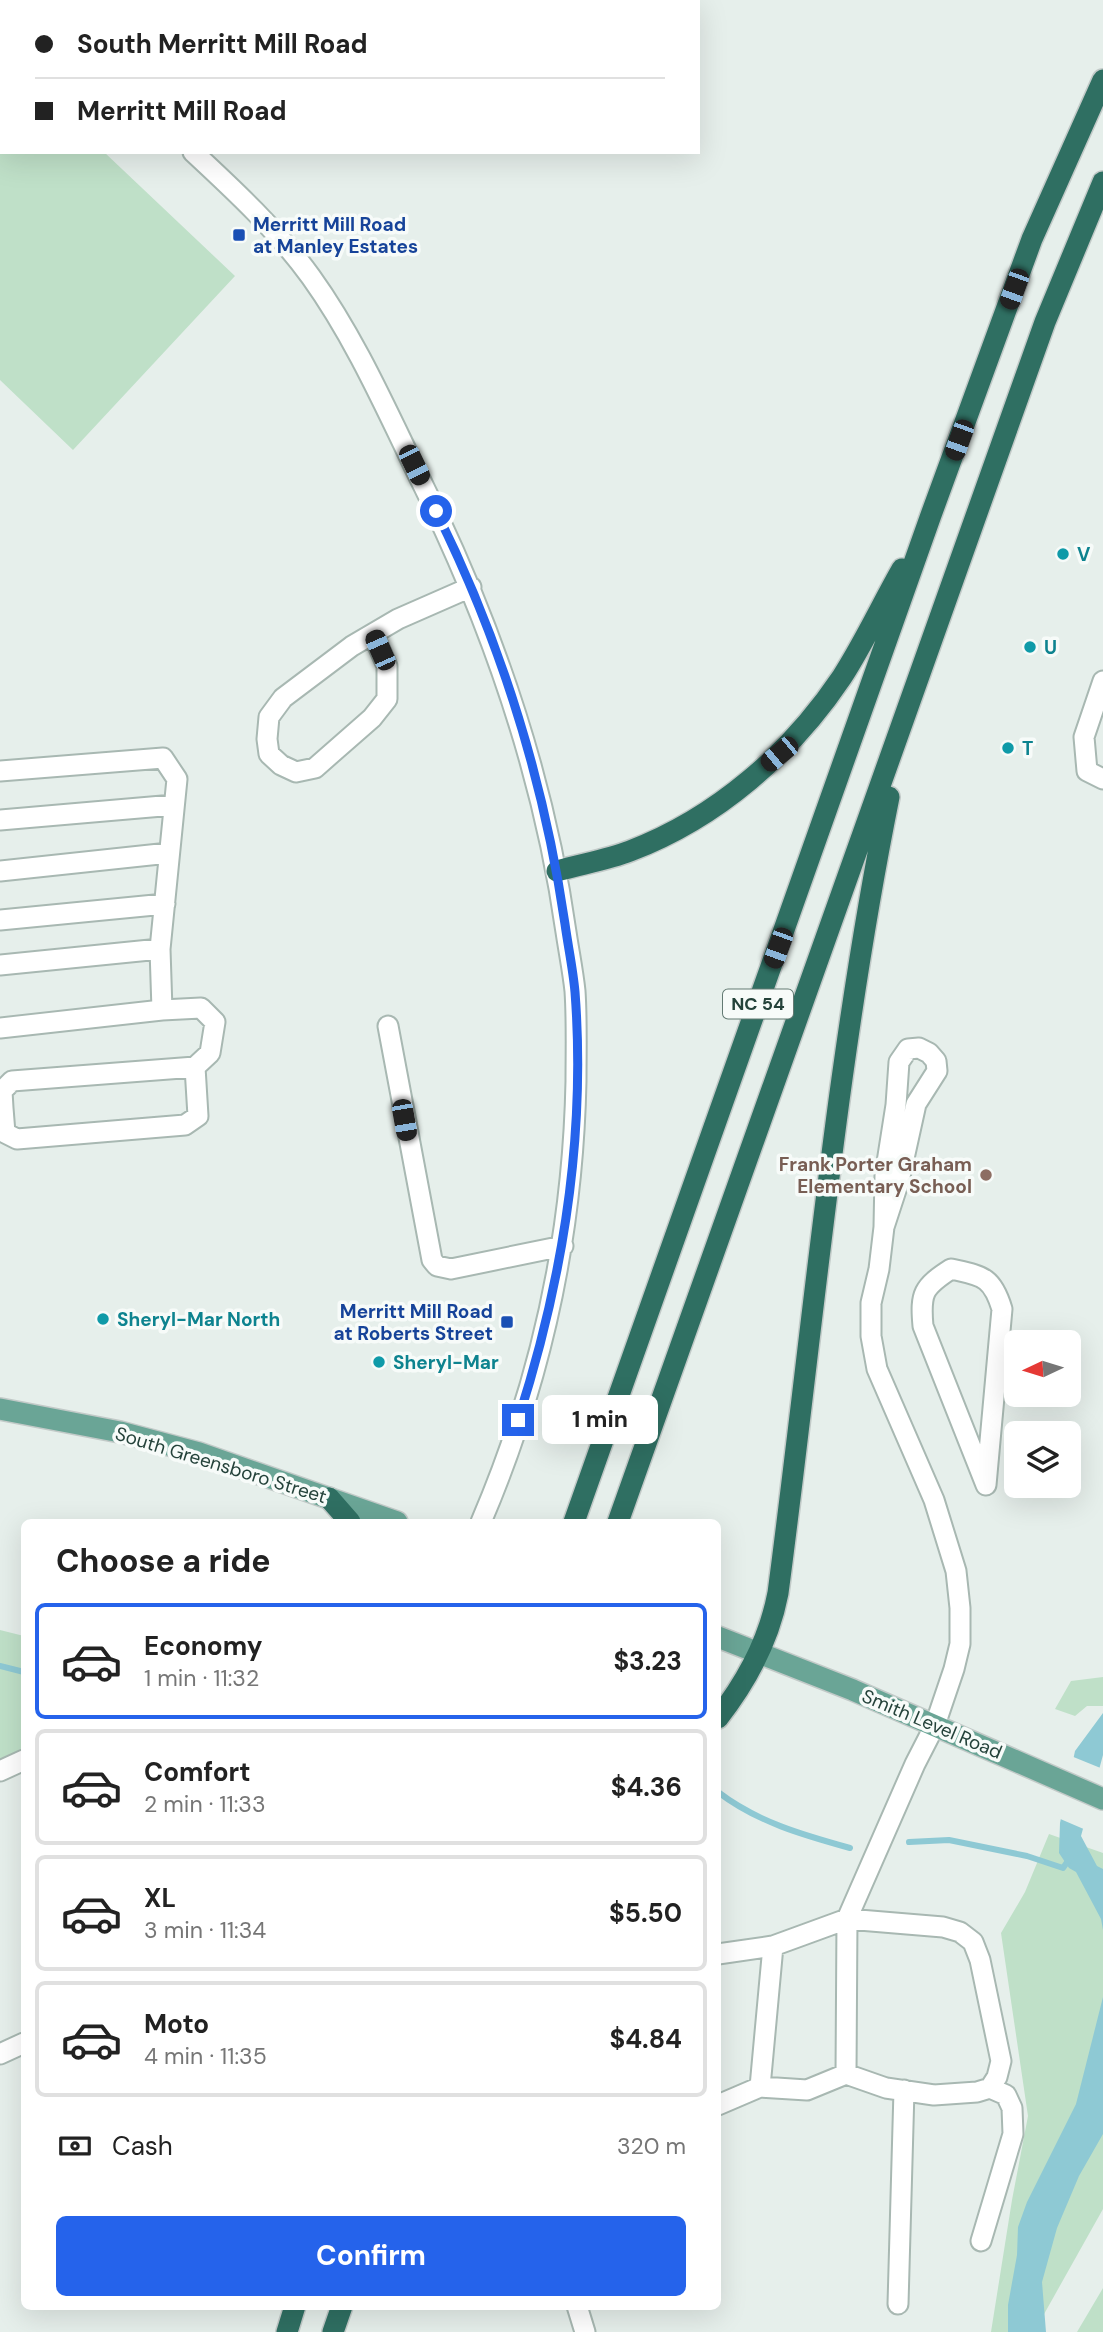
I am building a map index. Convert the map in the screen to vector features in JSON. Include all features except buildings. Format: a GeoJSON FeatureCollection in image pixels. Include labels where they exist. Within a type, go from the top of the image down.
{"type":"FeatureCollection","features":[{"type":"Feature","properties":{"kind":"highway","name":"NC 54"},"geometry":{"type":"LineString","coordinates":[[575,1519],[931,515],[1032,239],[1103,80]]}},
{"type":"Feature","properties":{"kind":"highway","name":"NC 54"},"geometry":{"type":"LineString","coordinates":[[619,1519],[1045,322],[1103,182]]}},
{"type":"Feature","properties":{"kind":"highway"},"geometry":{"type":"LineString","coordinates":[[557,871],[629,851],[682,827],[726,799],[779,754],[811,719],[842,675],[931,515]]}},
{"type":"Feature","properties":{"kind":"highway"},"geometry":{"type":"LineString","coordinates":[[721,1714],[759,1653],[778,1593],[839,1105],[864,933],[906,713]]}},
{"type":"Feature","properties":{"kind":"highway"},"geometry":{"type":"LineString","coordinates":[[329,1498],[347,1519]]}},
{"type":"Feature","properties":{"kind":"highway"},"geometry":{"type":"LineString","coordinates":[[286,2332],[294,2310]]}},
{"type":"Feature","properties":{"kind":"highway"},"geometry":{"type":"LineString","coordinates":[[333,2332],[341,2310]]}},
{"type":"Feature","properties":{"kind":"main road","name":"South Greensboro Street"},"geometry":{"type":"LineString","coordinates":[[0,1409],[120,1432],[232,1464],[388,1519]]}},
{"type":"Feature","properties":{"kind":"main road"},"geometry":{"type":"LineString","coordinates":[[721,1638],[759,1653]]}},
{"type":"Feature","properties":{"kind":"main road","name":"Smith Level Road"},"geometry":{"type":"LineString","coordinates":[[759,1653],[1103,1799]]}},
{"type":"Feature","properties":{"kind":"street"},"geometry":{"type":"LineString","coordinates":[[195,154],[270,226],[312,278],[331,307],[380,397],[471,587],[511,694],[549,831],[575,992],[575,1122],[563,1246],[535,1370],[501,1473],[482,1519]]}},
{"type":"Feature","properties":{"kind":"street"},"geometry":{"type":"LineString","coordinates":[[373,634],[387,666],[387,699],[372,718],[315,768],[296,772],[281,765],[268,754],[267,739],[269,717],[283,698],[352,646],[398,619],[471,587]]}},
{"type":"Feature","properties":{"kind":"street"},"geometry":{"type":"LineString","coordinates":[[1103,681],[1084,737],[1087,771],[1103,779]]}},
{"type":"Feature","properties":{"kind":"street"},"geometry":{"type":"LineString","coordinates":[[0,771],[163,758],[177,779],[160,948],[162,1010]]}},
{"type":"Feature","properties":{"kind":"street"},"geometry":{"type":"LineString","coordinates":[[0,820],[174,805]]}},
{"type":"Feature","properties":{"kind":"street"},"geometry":{"type":"LineString","coordinates":[[0,871],[169,853]]}},
{"type":"Feature","properties":{"kind":"street"},"geometry":{"type":"LineString","coordinates":[[0,920],[164,904]]}},
{"type":"Feature","properties":{"kind":"street"},"geometry":{"type":"LineString","coordinates":[[0,965],[160,948]]}},
{"type":"Feature","properties":{"kind":"street"},"geometry":{"type":"LineString","coordinates":[[0,1028],[201,1008],[215,1022],[210,1053],[195,1067],[12,1081],[2,1091],[1,1108],[5,1133],[17,1139],[185,1125],[198,1116],[195,1067]]}},
{"type":"Feature","properties":{"kind":"street"},"geometry":{"type":"LineString","coordinates":[[388,1026],[432,1260],[437,1266],[452,1269],[563,1246]]}},
{"type":"Feature","properties":{"kind":"street"},"geometry":{"type":"LineString","coordinates":[[846,2074],[847,1919],[934,1725],[954,1669],[960,1643],[957,1571],[934,1500],[877,1369],[871,1336],[871,1303],[879,1269],[884,1227],[885,1175],[898,1095],[899,1062],[908,1049],[919,1048],[929,1053],[936,1061],[937,1071],[916,1104],[899,1181],[884,1227]]}},
{"type":"Feature","properties":{"kind":"street"},"geometry":{"type":"LineString","coordinates":[[951,1269],[979,1276],[995,1288],[1002,1309],[986,1485],[923,1326],[921,1303],[931,1282],[951,1269]]}},
{"type":"Feature","properties":{"kind":"street"},"geometry":{"type":"LineString","coordinates":[[0,1772],[21,1762]]}},
{"type":"Feature","properties":{"kind":"street"},"geometry":{"type":"LineString","coordinates":[[721,1954],[773,1946],[847,1919],[943,1927],[960,1932],[973,1942],[980,1960],[1000,2061],[997,2077],[990,2088],[977,2092],[934,2095],[886,2088],[846,2074],[807,2090],[760,2087],[721,2104]]}},
{"type":"Feature","properties":{"kind":"street"},"geometry":{"type":"LineString","coordinates":[[760,2087],[773,1946]]}},
{"type":"Feature","properties":{"kind":"street"},"geometry":{"type":"LineString","coordinates":[[0,2054],[21,2044]]}},
{"type":"Feature","properties":{"kind":"street"},"geometry":{"type":"LineString","coordinates":[[981,2241],[1013,2134],[1012,2108],[1006,2095],[990,2088]]}},
{"type":"Feature","properties":{"kind":"street"},"geometry":{"type":"LineString","coordinates":[[898,2304],[904,2090]]}},
{"type":"Feature","properties":{"kind":"street"},"geometry":{"type":"LineString","coordinates":[[578,2310],[585,2332]]}},
{"type":"Feature","properties":{"kind":"green space"},"geometry":{"type":"Polygon","coordinates":[[[0,154],[106,154],[235,276],[73,450],[0,380],[0,154]]]}},
{"type":"Feature","properties":{"kind":"green space"},"geometry":{"type":"Polygon","coordinates":[[[0,1630],[21,1635],[21,1750],[0,1761],[0,1630]]]}},
{"type":"Feature","properties":{"kind":"green space"},"geometry":{"type":"Polygon","coordinates":[[[1103,1677],[1103,1706],[1087,1706],[1075,1716],[1055,1709],[1071,1681],[1103,1677]]]}},
{"type":"Feature","properties":{"kind":"green space"},"geometry":{"type":"Polygon","coordinates":[[[1049,1834],[1103,1853],[1103,2209],[1034,2332],[991,2332],[1028,2116],[1001,1933],[1025,1892],[1049,1834]]]}},
{"type":"Feature","properties":{"kind":"green space"},"geometry":{"type":"Polygon","coordinates":[[[1103,2288],[1103,2332],[1077,2332],[1103,2288]]]}},
{"type":"Feature","properties":{"kind":"water"},"geometry":{"type":"Polygon","coordinates":[[[1103,1713],[1103,1755],[1081,1836],[1097,1866],[1103,1869],[1103,1930],[1101,1919],[1076,1872],[1069,1868],[1059,1853],[1060,1823],[1075,1751],[1103,1713]]]}},
{"type":"Feature","properties":{"kind":"water"},"geometry":{"type":"Polygon","coordinates":[[[1103,1997],[1103,2134],[1079,2176],[1057,2228],[1042,2282],[1046,2332],[1008,2332],[1008,2305],[1017,2255],[1018,2227],[1027,2202],[1076,2104],[1103,1997]]]}},
{"type":"Feature","properties":{"kind":"pier"},"geometry":{"type":"Polygon","coordinates":[[[1071,1756],[1103,1769],[1086,1830],[1058,1818],[1071,1756]]]}},
{"type":"Feature","properties":{"kind":"waterway"},"geometry":{"type":"LineString","coordinates":[[0,1666],[21,1671]]}},
{"type":"Feature","properties":{"kind":"waterway"},"geometry":{"type":"LineString","coordinates":[[721,1794],[748,1812],[798,1832],[850,1848]]}},
{"type":"Feature","properties":{"kind":"waterway"},"geometry":{"type":"LineString","coordinates":[[909,1842],[949,1840],[1027,1856],[1063,1868],[1070,1858]]}},
{"type":"Feature","properties":{"kind":"place","name":"Merritt Mill Road at Manley Estates"},"geometry":{"type":"Point","coordinates":[239,235]}},
{"type":"Feature","properties":{"kind":"place","name":"V"},"geometry":{"type":"Point","coordinates":[1063,554]}},
{"type":"Feature","properties":{"kind":"place","name":"U"},"geometry":{"type":"Point","coordinates":[1030,647]}},
{"type":"Feature","properties":{"kind":"place","name":"T"},"geometry":{"type":"Point","coordinates":[1008,748]}},
{"type":"Feature","properties":{"kind":"place","name":"Frank Porter Graham Elementary School"},"geometry":{"type":"Point","coordinates":[986,1175]}},
{"type":"Feature","properties":{"kind":"place","name":"Sheryl-Mar North"},"geometry":{"type":"Point","coordinates":[103,1319]}},
{"type":"Feature","properties":{"kind":"place","name":"Merritt Mill Road at Roberts Street"},"geometry":{"type":"Point","coordinates":[507,1322]}},
{"type":"Feature","properties":{"kind":"place","name":"Sheryl-Mar"},"geometry":{"type":"Point","coordinates":[379,1362]}},
{"type":"Feature","properties":{"kind":"route"},"geometry":{"type":"LineString","coordinates":[[436,511],[487,626],[511,694],[549,831],[575,992],[575,1122],[563,1246],[535,1370],[518,1420]]}}]}
